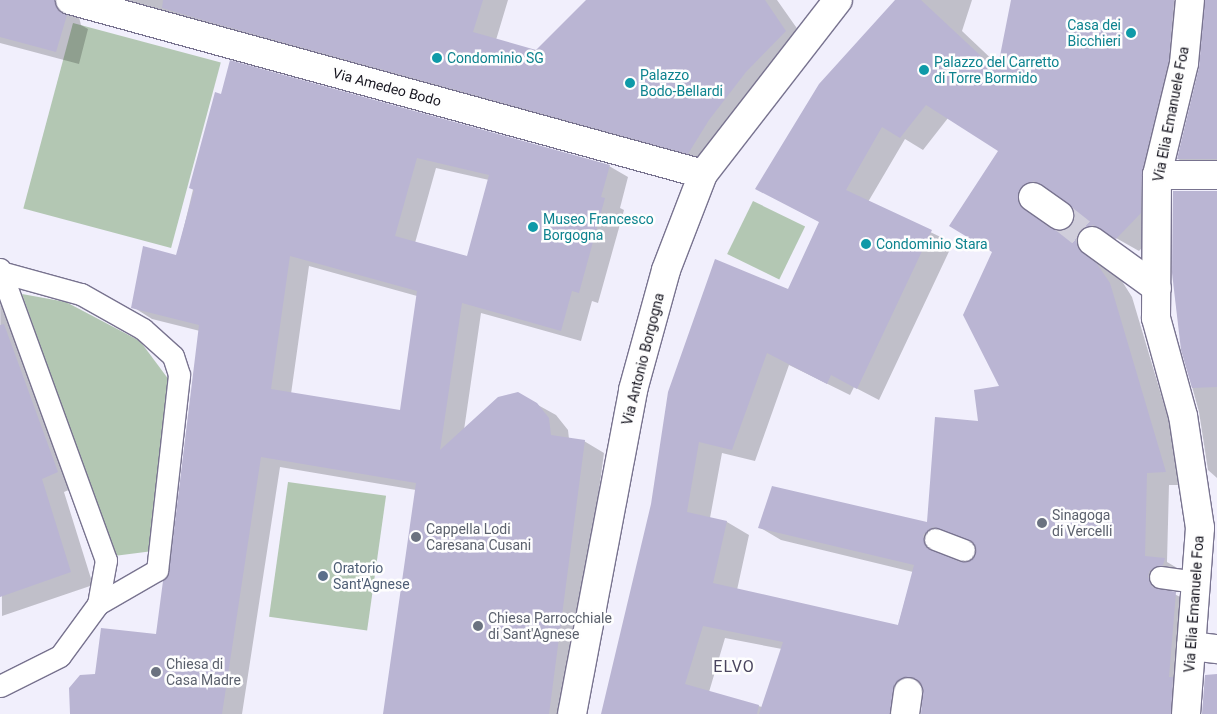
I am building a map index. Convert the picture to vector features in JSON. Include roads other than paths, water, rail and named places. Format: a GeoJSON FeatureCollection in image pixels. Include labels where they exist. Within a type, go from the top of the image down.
{"type":"FeatureCollection","features":[{"type":"Feature","properties":{"kind":"street","name":"Via Amedeo Bodo"},"geometry":{"type":"LineString","coordinates":[[70,0],[116,6],[703,174]]}},
{"type":"Feature","properties":{"kind":"street","name":"Via Antonio Borgogna"},"geometry":{"type":"LineString","coordinates":[[572,714],[633,390],[666,270],[703,174],[838,0]]}},
{"type":"Feature","properties":{"kind":"street","name":"Via Elia Emanuele Foa"},"geometry":{"type":"LineString","coordinates":[[1186,714],[1204,648],[1196,582],[1200,528],[1183,416],[1156,318],[1157,175],[1184,62],[1190,0]]}},
{"type":"Feature","properties":{"kind":"street"},"geometry":{"type":"LineString","coordinates":[[1157,175],[1217,175]]}},
{"type":"Feature","properties":{"kind":"street"},"geometry":{"type":"LineString","coordinates":[[1033,197],[1059,215]]}},
{"type":"Feature","properties":{"kind":"street"},"geometry":{"type":"LineString","coordinates":[[1092,240],[1157,288]]}},
{"type":"Feature","properties":{"kind":"lane"},"geometry":{"type":"LineString","coordinates":[[1,271],[106,560],[98,604]]}},
{"type":"Feature","properties":{"kind":"lane"},"geometry":{"type":"LineString","coordinates":[[0,686],[60,656],[98,604],[157,570],[179,375],[173,356],[143,329],[81,294],[1,271]]}},
{"type":"Feature","properties":{"kind":"lane"},"geometry":{"type":"LineString","coordinates":[[934,539],[964,550]]}},
{"type":"Feature","properties":{"kind":"lane"},"geometry":{"type":"LineString","coordinates":[[1160,577],[1196,582]]}},
{"type":"Feature","properties":{"kind":"tunnel"},"geometry":{"type":"LineString","coordinates":[[1059,215],[1092,241]]}},
{"type":"Feature","properties":{"kind":"place","name":"Casa dei Bicchieri"},"geometry":{"type":"Point","coordinates":[1131,33]}},
{"type":"Feature","properties":{"kind":"place","name":"Condominio SG"},"geometry":{"type":"Point","coordinates":[437,58]}},
{"type":"Feature","properties":{"kind":"place","name":"Palazzo del Carretto di Torre Bormido"},"geometry":{"type":"Point","coordinates":[924,70]}},
{"type":"Feature","properties":{"kind":"place","name":"Palazzo Bodo-Bellardi"},"geometry":{"type":"Point","coordinates":[630,83]}},
{"type":"Feature","properties":{"kind":"place","name":"Museo Francesco Borgogna"},"geometry":{"type":"Point","coordinates":[533,227]}},
{"type":"Feature","properties":{"kind":"place","name":"Condominio Stara"},"geometry":{"type":"Point","coordinates":[866,244]}},
{"type":"Feature","properties":{"kind":"place","name":"Sinagoga di Vercelli"},"geometry":{"type":"Point","coordinates":[1042,523]}},
{"type":"Feature","properties":{"kind":"place","name":"Cappella Lodi Caresana Cusani"},"geometry":{"type":"Point","coordinates":[416,537]}},
{"type":"Feature","properties":{"kind":"place","name":"Oratorio Sant'Agnese"},"geometry":{"type":"Point","coordinates":[323,576]}},
{"type":"Feature","properties":{"kind":"place","name":"Chiesa Parrocchiale di Sant'Agnese"},"geometry":{"type":"Point","coordinates":[478,626]}},
{"type":"Feature","properties":{"kind":"place","name":"Chiesa di Casa Madre"},"geometry":{"type":"Point","coordinates":[156,672]}},
{"type":"Feature","properties":{"kind":"district","name":"ELVO"},"geometry":{"type":"Point","coordinates":[734,667]}}]}
